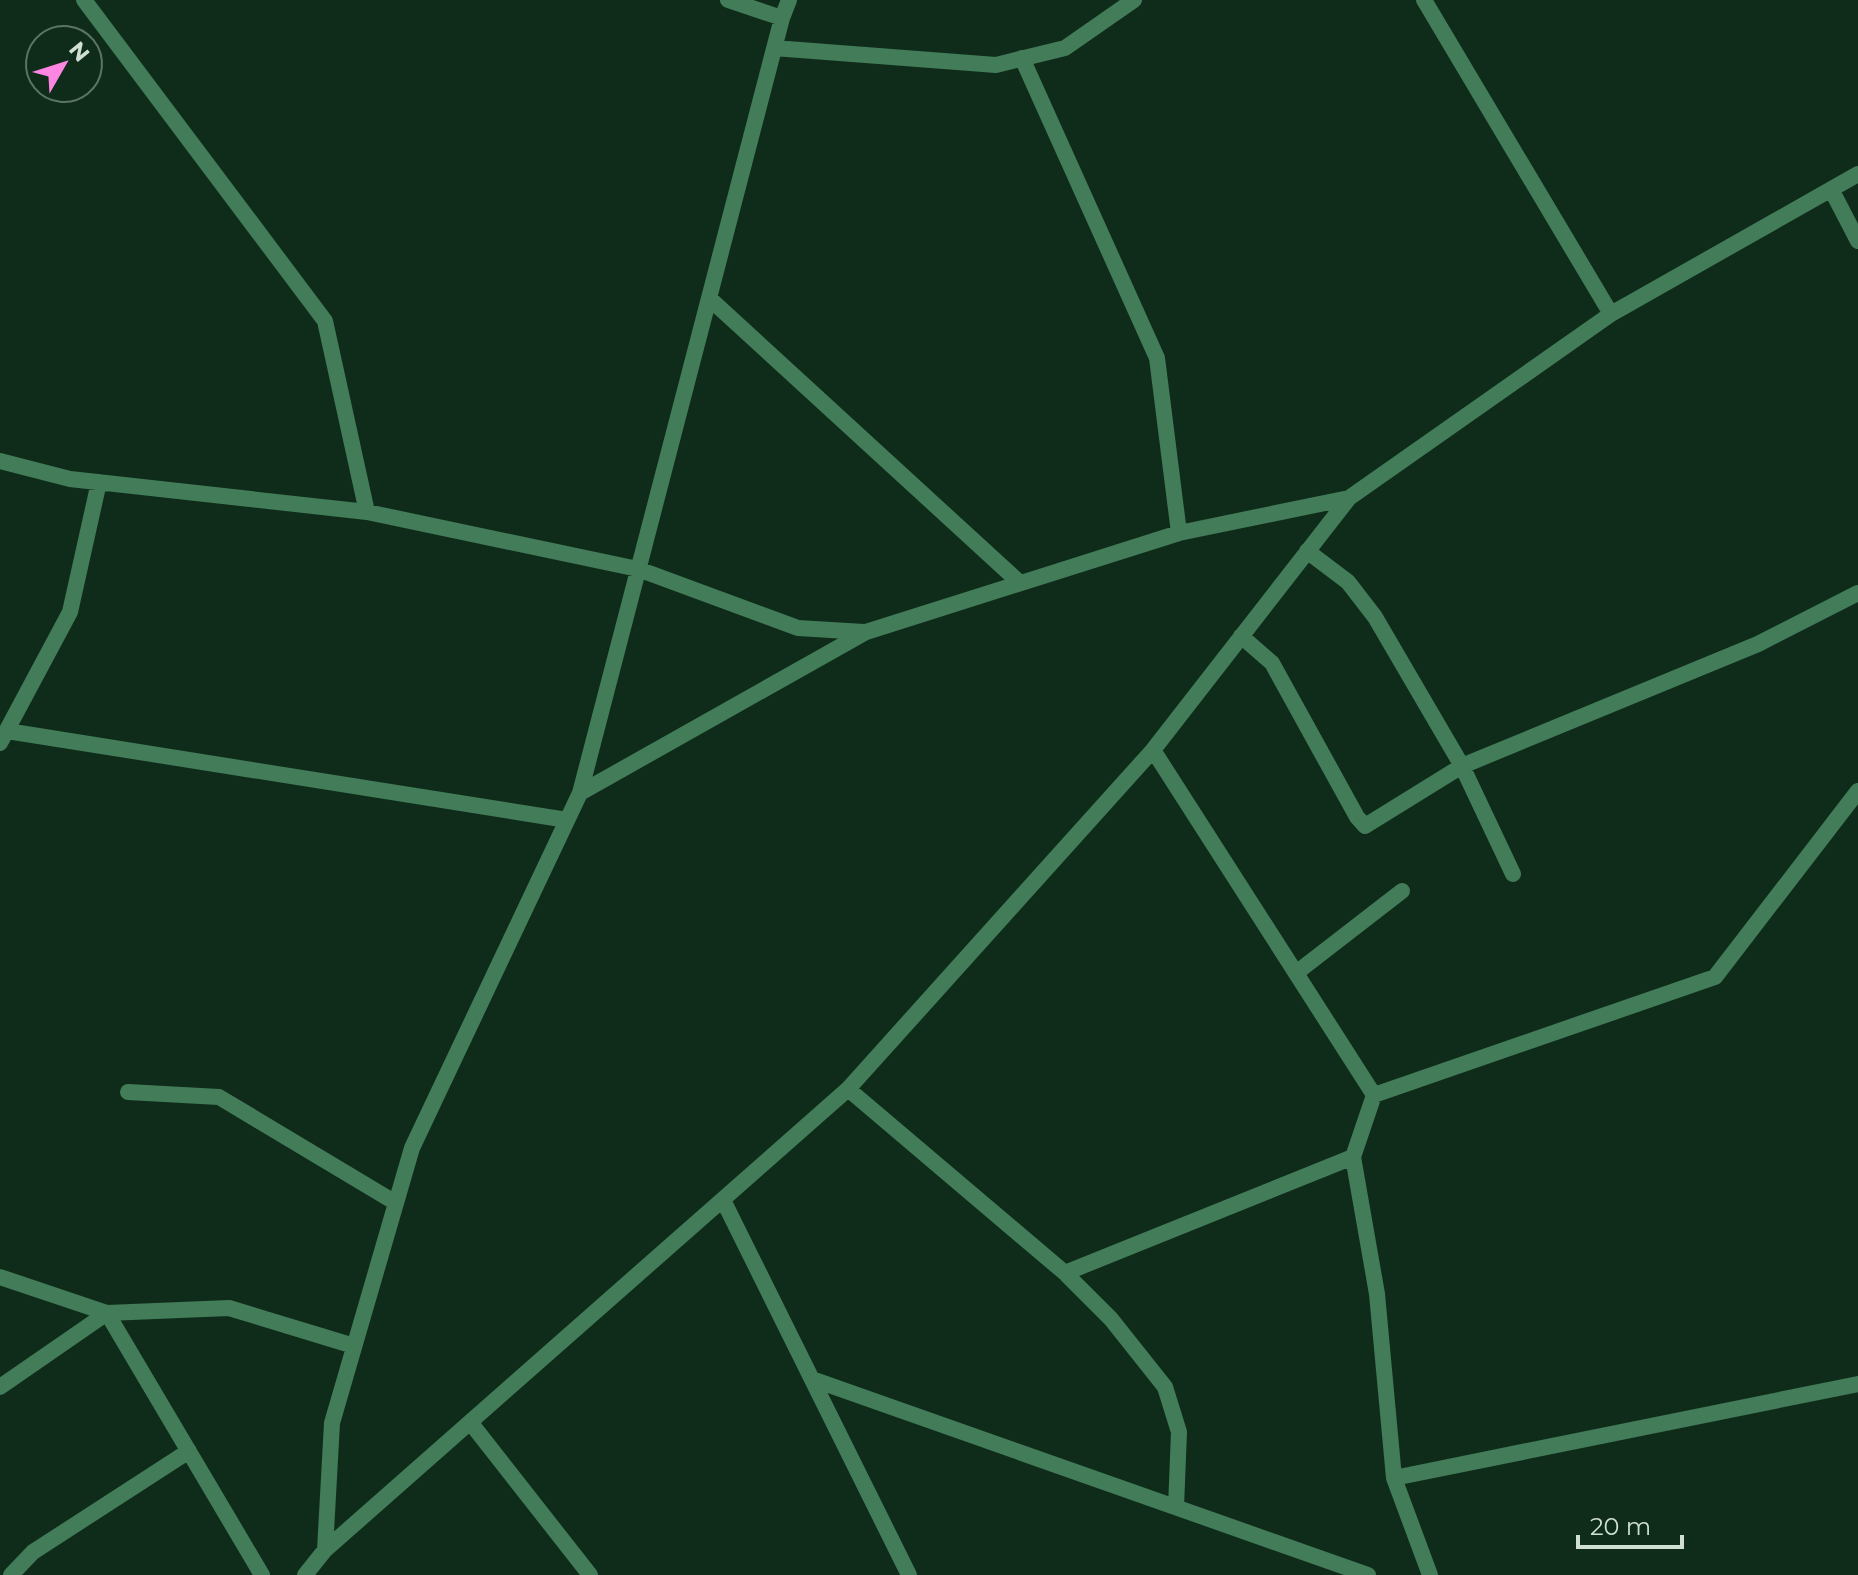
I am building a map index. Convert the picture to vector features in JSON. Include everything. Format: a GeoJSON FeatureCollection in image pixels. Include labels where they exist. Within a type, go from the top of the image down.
{"type":"FeatureCollection","features":[{"type":"Feature","properties":{"kind":"street"},"geometry":{"type":"LineString","coordinates":[[84,0],[325,321],[367,512]]}},
{"type":"Feature","properties":{"kind":"street"},"geometry":{"type":"LineString","coordinates":[[728,0],[782,18]]}},
{"type":"Feature","properties":{"kind":"street"},"geometry":{"type":"LineString","coordinates":[[325,1550],[332,1423],[412,1148],[580,793],[789,0]]}},
{"type":"Feature","properties":{"kind":"street"},"geometry":{"type":"LineString","coordinates":[[774,48],[996,65],[1065,48],[1134,0]]}},
{"type":"Feature","properties":{"kind":"street"},"geometry":{"type":"LineString","coordinates":[[1424,0],[1611,314]]}},
{"type":"Feature","properties":{"kind":"street"},"geometry":{"type":"LineString","coordinates":[[1022,58],[1157,358],[1179,533]]}},
{"type":"Feature","properties":{"kind":"street"},"geometry":{"type":"LineString","coordinates":[[305,1575],[325,1550],[848,1089],[1153,750],[1349,498],[1611,314],[1858,174]]}},
{"type":"Feature","properties":{"kind":"street"},"geometry":{"type":"LineString","coordinates":[[1831,189],[1858,241]]}},
{"type":"Feature","properties":{"kind":"street"},"geometry":{"type":"LineString","coordinates":[[709,298],[1020,583]]}},
{"type":"Feature","properties":{"kind":"street"},"geometry":{"type":"LineString","coordinates":[[0,461],[70,479],[367,512],[638,569],[798,628],[866,632]]}},
{"type":"Feature","properties":{"kind":"street"},"geometry":{"type":"LineString","coordinates":[[99,482],[70,612],[3,737],[567,820]]}},
{"type":"Feature","properties":{"kind":"street"},"geometry":{"type":"LineString","coordinates":[[580,793],[866,632],[1179,533],[1349,498]]}},
{"type":"Feature","properties":{"kind":"street"},"geometry":{"type":"LineString","coordinates":[[1307,551],[1348,582],[1375,617],[1462,766],[1513,874]]}},
{"type":"Feature","properties":{"kind":"street"},"geometry":{"type":"LineString","coordinates":[[1241,636],[1272,663],[1365,826],[1462,766],[1758,644],[1858,593]]}},
{"type":"Feature","properties":{"kind":"street"},"geometry":{"type":"LineString","coordinates":[[1153,750],[1374,1095]]}},
{"type":"Feature","properties":{"kind":"street"},"geometry":{"type":"LineString","coordinates":[[1374,1095],[1715,977],[1858,791]]}},
{"type":"Feature","properties":{"kind":"street"},"geometry":{"type":"LineString","coordinates":[[1296,973],[1402,891]]}},
{"type":"Feature","properties":{"kind":"street"},"geometry":{"type":"LineString","coordinates":[[848,1089],[1065,1273],[1111,1319],[1165,1387],[1179,1432],[1176,1507]]}},
{"type":"Feature","properties":{"kind":"street"},"geometry":{"type":"LineString","coordinates":[[128,1092],[219,1097],[396,1203]]}},
{"type":"Feature","properties":{"kind":"street"},"geometry":{"type":"LineString","coordinates":[[1374,1095],[1353,1157],[1377,1294],[1394,1478],[1430,1575]]}},
{"type":"Feature","properties":{"kind":"street"},"geometry":{"type":"LineString","coordinates":[[1065,1273],[1353,1157]]}},
{"type":"Feature","properties":{"kind":"street"},"geometry":{"type":"LineString","coordinates":[[723,1200],[909,1575]]}},
{"type":"Feature","properties":{"kind":"street"},"geometry":{"type":"LineString","coordinates":[[0,1277],[107,1313],[229,1308],[354,1346]]}},
{"type":"Feature","properties":{"kind":"street"},"geometry":{"type":"LineString","coordinates":[[0,1387],[107,1313]]}},
{"type":"Feature","properties":{"kind":"street"},"geometry":{"type":"LineString","coordinates":[[107,1313],[262,1575]]}},
{"type":"Feature","properties":{"kind":"street"},"geometry":{"type":"LineString","coordinates":[[812,1379],[1368,1575]]}},
{"type":"Feature","properties":{"kind":"street"},"geometry":{"type":"LineString","coordinates":[[1394,1478],[1858,1384]]}},
{"type":"Feature","properties":{"kind":"street"},"geometry":{"type":"LineString","coordinates":[[470,1422],[590,1575]]}},
{"type":"Feature","properties":{"kind":"street"},"geometry":{"type":"LineString","coordinates":[[11,1575],[33,1552],[189,1451]]}}]}
